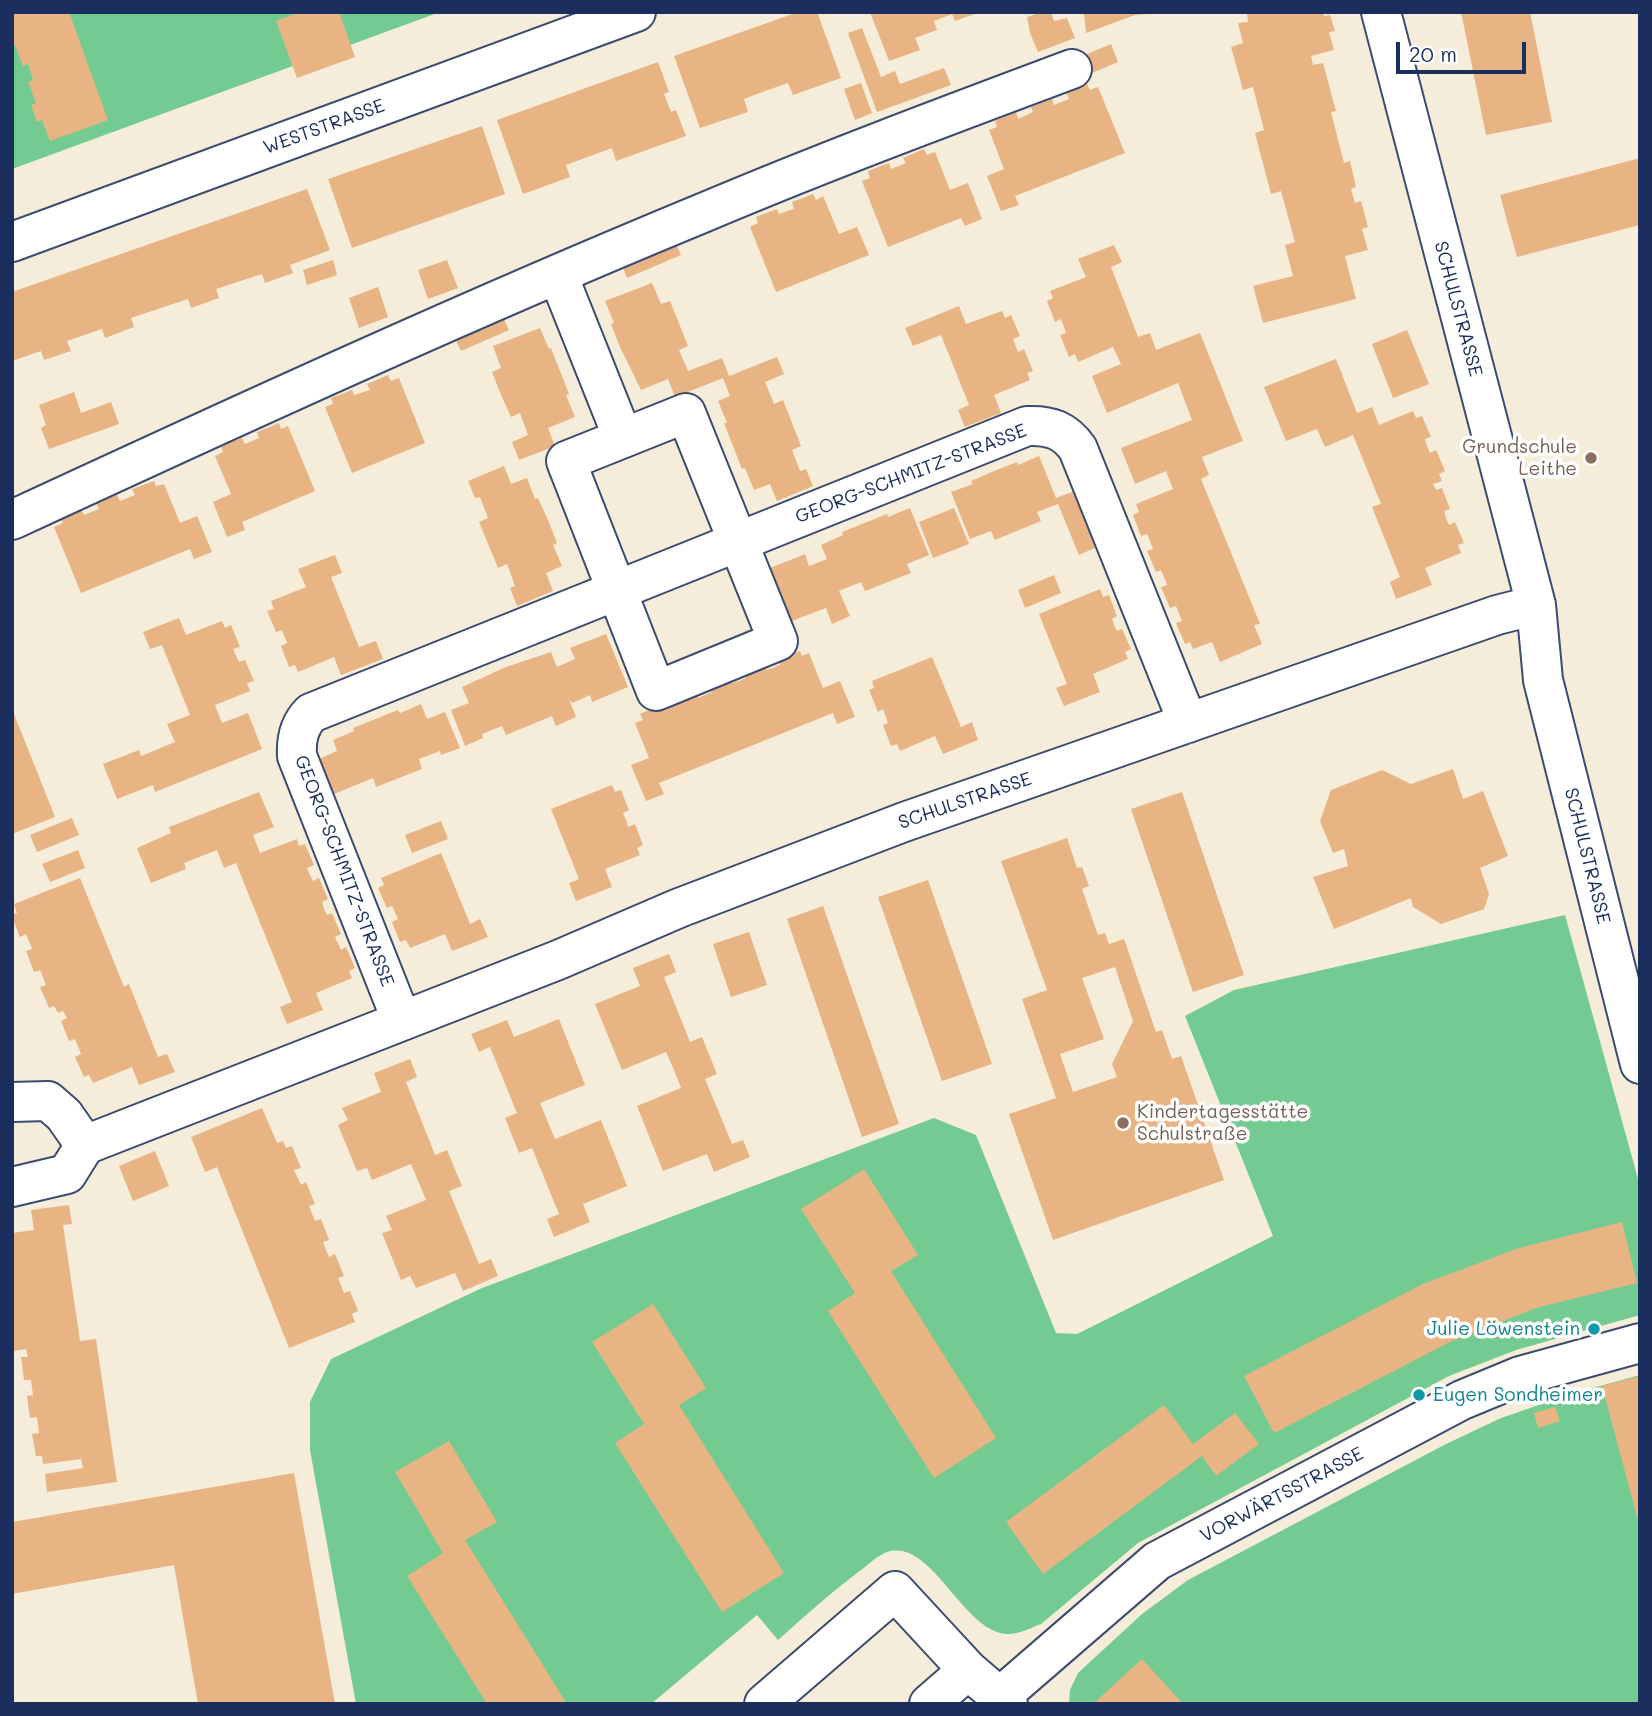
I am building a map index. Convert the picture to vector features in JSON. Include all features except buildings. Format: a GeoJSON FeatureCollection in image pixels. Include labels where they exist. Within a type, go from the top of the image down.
{"type":"FeatureCollection","features":[{"type":"Feature","properties":{"kind":"street","name":"WESTSTRASSE"},"geometry":{"type":"LineString","coordinates":[[12,242],[636,12]]}},
{"type":"Feature","properties":{"kind":"street","name":"SCHULSTRASSE"},"geometry":{"type":"LineString","coordinates":[[1381,12],[1536,605],[1543,680],[1640,1064]]}},
{"type":"Feature","properties":{"kind":"street"},"geometry":{"type":"LineString","coordinates":[[12,520],[178,443],[718,206],[1072,69]]}},
{"type":"Feature","properties":{"kind":"street"},"geometry":{"type":"LineString","coordinates":[[558,275],[623,438]]}},
{"type":"Feature","properties":{"kind":"street"},"geometry":{"type":"LineString","coordinates":[[686,413],[778,641],[656,691],[566,461],[623,438],[686,413]]}},
{"type":"Feature","properties":{"kind":"street","name":"GEORG-SCHMITZ-STRASSE"},"geometry":{"type":"LineString","coordinates":[[401,1019],[298,756],[296,742],[302,722],[311,713],[1027,426],[1042,425],[1060,430],[1071,439],[1077,449],[1188,723]]}},
{"type":"Feature","properties":{"kind":"street","name":"SCHULSTRASSE"},"geometry":{"type":"LineString","coordinates":[[401,1019],[558,960],[678,908],[892,827],[1497,615],[1536,605]]}},
{"type":"Feature","properties":{"kind":"street"},"geometry":{"type":"LineString","coordinates":[[12,1187],[67,1174],[85,1145],[401,1019]]}},
{"type":"Feature","properties":{"kind":"street"},"geometry":{"type":"LineString","coordinates":[[12,1102],[48,1101],[64,1115],[85,1145]]}},
{"type":"Feature","properties":{"kind":"street","name":"VORWÄRTSSTRASSE"},"geometry":{"type":"LineString","coordinates":[[764,1704],[895,1591],[968,1670],[1005,1700],[1157,1561],[1462,1400],[1520,1376],[1640,1343]]}},
{"type":"Feature","properties":{"kind":"street"},"geometry":{"type":"LineString","coordinates":[[929,1704],[968,1670]]}},
{"type":"Feature","properties":{"kind":"green space"},"geometry":{"type":"Polygon","coordinates":[[[12,12],[440,12],[12,169],[12,12]]]}},
{"type":"Feature","properties":{"kind":"green space"},"geometry":{"type":"Polygon","coordinates":[[[1565,915],[1640,1186],[1640,1315],[1516,1350],[1449,1376],[1138,1543],[1041,1624],[1021,1632],[1005,1634],[985,1626],[931,1569],[917,1558],[903,1551],[887,1552],[842,1585],[778,1640],[757,1615],[651,1704],[356,1704],[310,1450],[310,1402],[331,1359],[482,1288],[934,1118],[976,1135],[1056,1333],[1077,1334],[1273,1236],[1185,1016],[1234,990],[1565,915]]]}},
{"type":"Feature","properties":{"kind":"green space"},"geometry":{"type":"Polygon","coordinates":[[[1640,1375],[1640,1704],[1069,1704],[1070,1690],[1078,1673],[1142,1614],[1188,1580],[1446,1444],[1501,1418],[1571,1394],[1640,1375]]]}},
{"type":"Feature","properties":{"kind":"place","name":"Grundschule Leithe"},"geometry":{"type":"Point","coordinates":[1591,458]}},
{"type":"Feature","properties":{"kind":"place","name":"Kindertagesstätte Schulstraße"},"geometry":{"type":"Point","coordinates":[1123,1123]}},
{"type":"Feature","properties":{"kind":"place","name":"Julie Löwenstein"},"geometry":{"type":"Point","coordinates":[1594,1329]}},
{"type":"Feature","properties":{"kind":"place","name":"Eugen Sondheimer"},"geometry":{"type":"Point","coordinates":[1419,1395]}}]}
